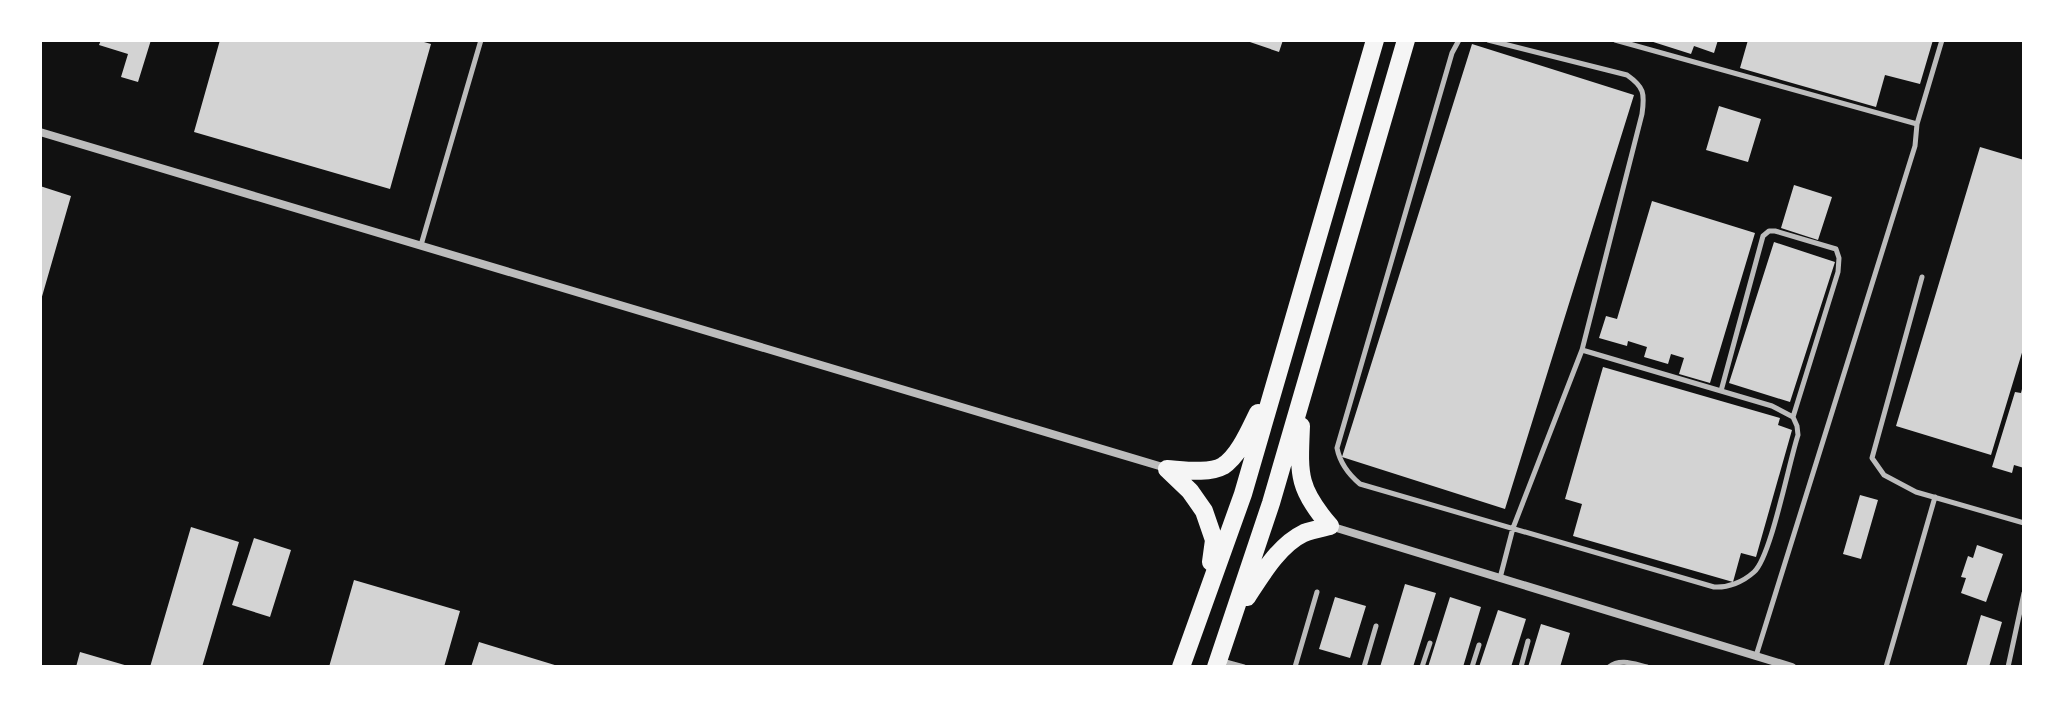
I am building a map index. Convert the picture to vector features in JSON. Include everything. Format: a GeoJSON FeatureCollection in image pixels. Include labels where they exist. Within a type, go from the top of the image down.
{"type":"FeatureCollection","features":[{"type":"Feature","properties":{"kind":"highway"},"geometry":{"type":"LineString","coordinates":[[1181,667],[1243,494],[1375,40]]}},
{"type":"Feature","properties":{"kind":"highway"},"geometry":{"type":"LineString","coordinates":[[1217,663],[1271,503],[1406,40]]}},
{"type":"Feature","properties":{"kind":"highway"},"geometry":{"type":"LineString","coordinates":[[1167,469],[1199,471],[1223,466],[1240,448],[1279,373]]}},
{"type":"Feature","properties":{"kind":"highway"},"geometry":{"type":"LineString","coordinates":[[1232,620],[1260,576],[1285,546],[1304,533],[1330,526],[1304,491],[1299,462],[1303,391]]}},
{"type":"Feature","properties":{"kind":"highway"},"geometry":{"type":"LineString","coordinates":[[1167,469],[1190,491],[1204,511],[1214,540],[1206,594]]}},
{"type":"Feature","properties":{"kind":"street"},"geometry":{"type":"LineString","coordinates":[[40,132],[1167,469]]}},
{"type":"Feature","properties":{"kind":"street"},"geometry":{"type":"LineString","coordinates":[[1330,526],[1792,667]]}},
{"type":"Feature","properties":{"kind":"lane"},"geometry":{"type":"LineString","coordinates":[[421,245],[481,40]]}},
{"type":"Feature","properties":{"kind":"lane"},"geometry":{"type":"LineString","coordinates":[[1459,40],[1452,53],[1337,448],[1340,461],[1360,484],[1714,587],[1726,587],[1756,571],[1768,548],[1798,435],[1793,417],[1772,406],[1582,350]]}},
{"type":"Feature","properties":{"kind":"lane"},"geometry":{"type":"LineString","coordinates":[[1488,40],[1627,75],[1639,84],[1645,97],[1582,350],[1513,528],[1500,578]]}},
{"type":"Feature","properties":{"kind":"lane"},"geometry":{"type":"LineString","coordinates":[[1615,40],[1917,124]]}},
{"type":"Feature","properties":{"kind":"lane"},"geometry":{"type":"LineString","coordinates":[[1756,656],[1915,146],[1917,124],[1942,40]]}},
{"type":"Feature","properties":{"kind":"lane"},"geometry":{"type":"LineString","coordinates":[[1721,391],[1763,236],[1775,231],[1836,249],[1838,272],[1793,417]]}},
{"type":"Feature","properties":{"kind":"lane"},"geometry":{"type":"LineString","coordinates":[[1922,277],[1872,458],[1884,475],[1916,492],[2024,523]]}},
{"type":"Feature","properties":{"kind":"lane"},"geometry":{"type":"LineString","coordinates":[[1886,667],[1935,497]]}},
{"type":"Feature","properties":{"kind":"lane"},"geometry":{"type":"LineString","coordinates":[[1295,667],[1317,592]]}},
{"type":"Feature","properties":{"kind":"lane"},"geometry":{"type":"LineString","coordinates":[[2008,667],[2024,593]]}},
{"type":"Feature","properties":{"kind":"lane"},"geometry":{"type":"LineString","coordinates":[[1364,667],[1376,626]]}},
{"type":"Feature","properties":{"kind":"lane"},"geometry":{"type":"LineString","coordinates":[[1521,667],[1528,641]]}},
{"type":"Feature","properties":{"kind":"lane"},"geometry":{"type":"LineString","coordinates":[[1422,667],[1430,643]]}},
{"type":"Feature","properties":{"kind":"lane"},"geometry":{"type":"LineString","coordinates":[[1472,667],[1479,645]]}},
{"type":"Feature","properties":{"kind":"lane"},"geometry":{"type":"LineString","coordinates":[[1609,667],[1626,662],[1647,667]]}},
{"type":"Feature","properties":{"kind":"lane"},"geometry":{"type":"LineString","coordinates":[[1217,663],[1244,667]]}},
{"type":"Feature","properties":{"kind":"building"},"geometry":{"type":"Polygon","coordinates":[[[101,40],[151,40],[138,82],[121,77],[128,54],[99,45],[101,40]]]}},
{"type":"Feature","properties":{"kind":"building"},"geometry":{"type":"Polygon","coordinates":[[[220,40],[417,40],[431,44],[390,189],[194,132],[220,40]]]}},
{"type":"Feature","properties":{"kind":"building"},"geometry":{"type":"Polygon","coordinates":[[[1244,40],[1283,40],[1279,52],[1244,40]]]}},
{"type":"Feature","properties":{"kind":"building"},"geometry":{"type":"Polygon","coordinates":[[[1647,40],[1718,40],[1714,53],[1694,46],[1691,54],[1647,40]]]}},
{"type":"Feature","properties":{"kind":"building"},"geometry":{"type":"Polygon","coordinates":[[[1748,40],[1933,40],[1920,84],[1885,75],[1876,107],[1740,68],[1748,40]]]}},
{"type":"Feature","properties":{"kind":"building"},"geometry":{"type":"Polygon","coordinates":[[[1472,44],[1634,95],[1505,509],[1342,457],[1472,44]]]}},
{"type":"Feature","properties":{"kind":"building"},"geometry":{"type":"Polygon","coordinates":[[[1719,106],[1761,119],[1748,162],[1706,150],[1719,106]]]}},
{"type":"Feature","properties":{"kind":"building"},"geometry":{"type":"Polygon","coordinates":[[[1980,147],[2024,160],[2024,346],[1991,455],[1896,426],[1980,147]]]}},
{"type":"Feature","properties":{"kind":"building"},"geometry":{"type":"Polygon","coordinates":[[[1794,185],[1832,197],[1818,240],[1781,228],[1794,185]]]}},
{"type":"Feature","properties":{"kind":"building"},"geometry":{"type":"Polygon","coordinates":[[[40,186],[71,196],[41,300],[40,300],[40,186]]]}},
{"type":"Feature","properties":{"kind":"building"},"geometry":{"type":"Polygon","coordinates":[[[1652,201],[1755,233],[1710,383],[1679,374],[1684,358],[1671,354],[1668,364],[1644,357],[1647,347],[1628,341],[1627,346],[1599,338],[1606,316],[1617,319],[1652,201]]]}},
{"type":"Feature","properties":{"kind":"building"},"geometry":{"type":"Polygon","coordinates":[[[1774,242],[1835,262],[1790,402],[1729,383],[1774,242]]]}},
{"type":"Feature","properties":{"kind":"building"},"geometry":{"type":"Polygon","coordinates":[[[1603,367],[1780,418],[1778,425],[1792,430],[1756,557],[1741,553],[1733,582],[1573,536],[1582,504],[1565,499],[1603,367]]]}},
{"type":"Feature","properties":{"kind":"building"},"geometry":{"type":"Polygon","coordinates":[[[2023,385],[2024,468],[2014,465],[2012,473],[1992,467],[2015,392],[2021,393],[2023,385]]]}},
{"type":"Feature","properties":{"kind":"building"},"geometry":{"type":"Polygon","coordinates":[[[1860,495],[1878,500],[1861,559],[1843,554],[1860,495]]]}},
{"type":"Feature","properties":{"kind":"building"},"geometry":{"type":"Polygon","coordinates":[[[191,527],[239,542],[202,667],[150,667],[191,527]]]}},
{"type":"Feature","properties":{"kind":"building"},"geometry":{"type":"Polygon","coordinates":[[[254,538],[291,550],[270,617],[232,605],[254,538]]]}},
{"type":"Feature","properties":{"kind":"building"},"geometry":{"type":"Polygon","coordinates":[[[1977,545],[2003,554],[1986,602],[1961,593],[1966,578],[1961,577],[1968,556],[1973,558],[1977,545]]]}},
{"type":"Feature","properties":{"kind":"building"},"geometry":{"type":"Polygon","coordinates":[[[354,580],[460,611],[444,667],[329,667],[354,580]]]}},
{"type":"Feature","properties":{"kind":"building"},"geometry":{"type":"Polygon","coordinates":[[[1405,584],[1436,593],[1413,667],[1380,667],[1405,584]]]}},
{"type":"Feature","properties":{"kind":"building"},"geometry":{"type":"Polygon","coordinates":[[[1335,597],[1366,606],[1350,658],[1319,649],[1335,597]]]}},
{"type":"Feature","properties":{"kind":"building"},"geometry":{"type":"Polygon","coordinates":[[[1450,597],[1481,607],[1463,667],[1428,667],[1450,597]]]}},
{"type":"Feature","properties":{"kind":"building"},"geometry":{"type":"Polygon","coordinates":[[[1498,610],[1526,619],[1511,667],[1479,667],[1498,610]]]}},
{"type":"Feature","properties":{"kind":"building"},"geometry":{"type":"Polygon","coordinates":[[[1981,615],[2002,622],[1989,667],[1966,667],[1981,615]]]}},
{"type":"Feature","properties":{"kind":"building"},"geometry":{"type":"Polygon","coordinates":[[[1541,624],[1570,633],[1560,667],[1528,667],[1541,624]]]}},
{"type":"Feature","properties":{"kind":"building"},"geometry":{"type":"Polygon","coordinates":[[[479,642],[558,666],[558,667],[471,667],[479,642]]]}},
{"type":"Feature","properties":{"kind":"building"},"geometry":{"type":"Polygon","coordinates":[[[80,652],[128,666],[128,667],[76,667],[80,652]]]}}]}
